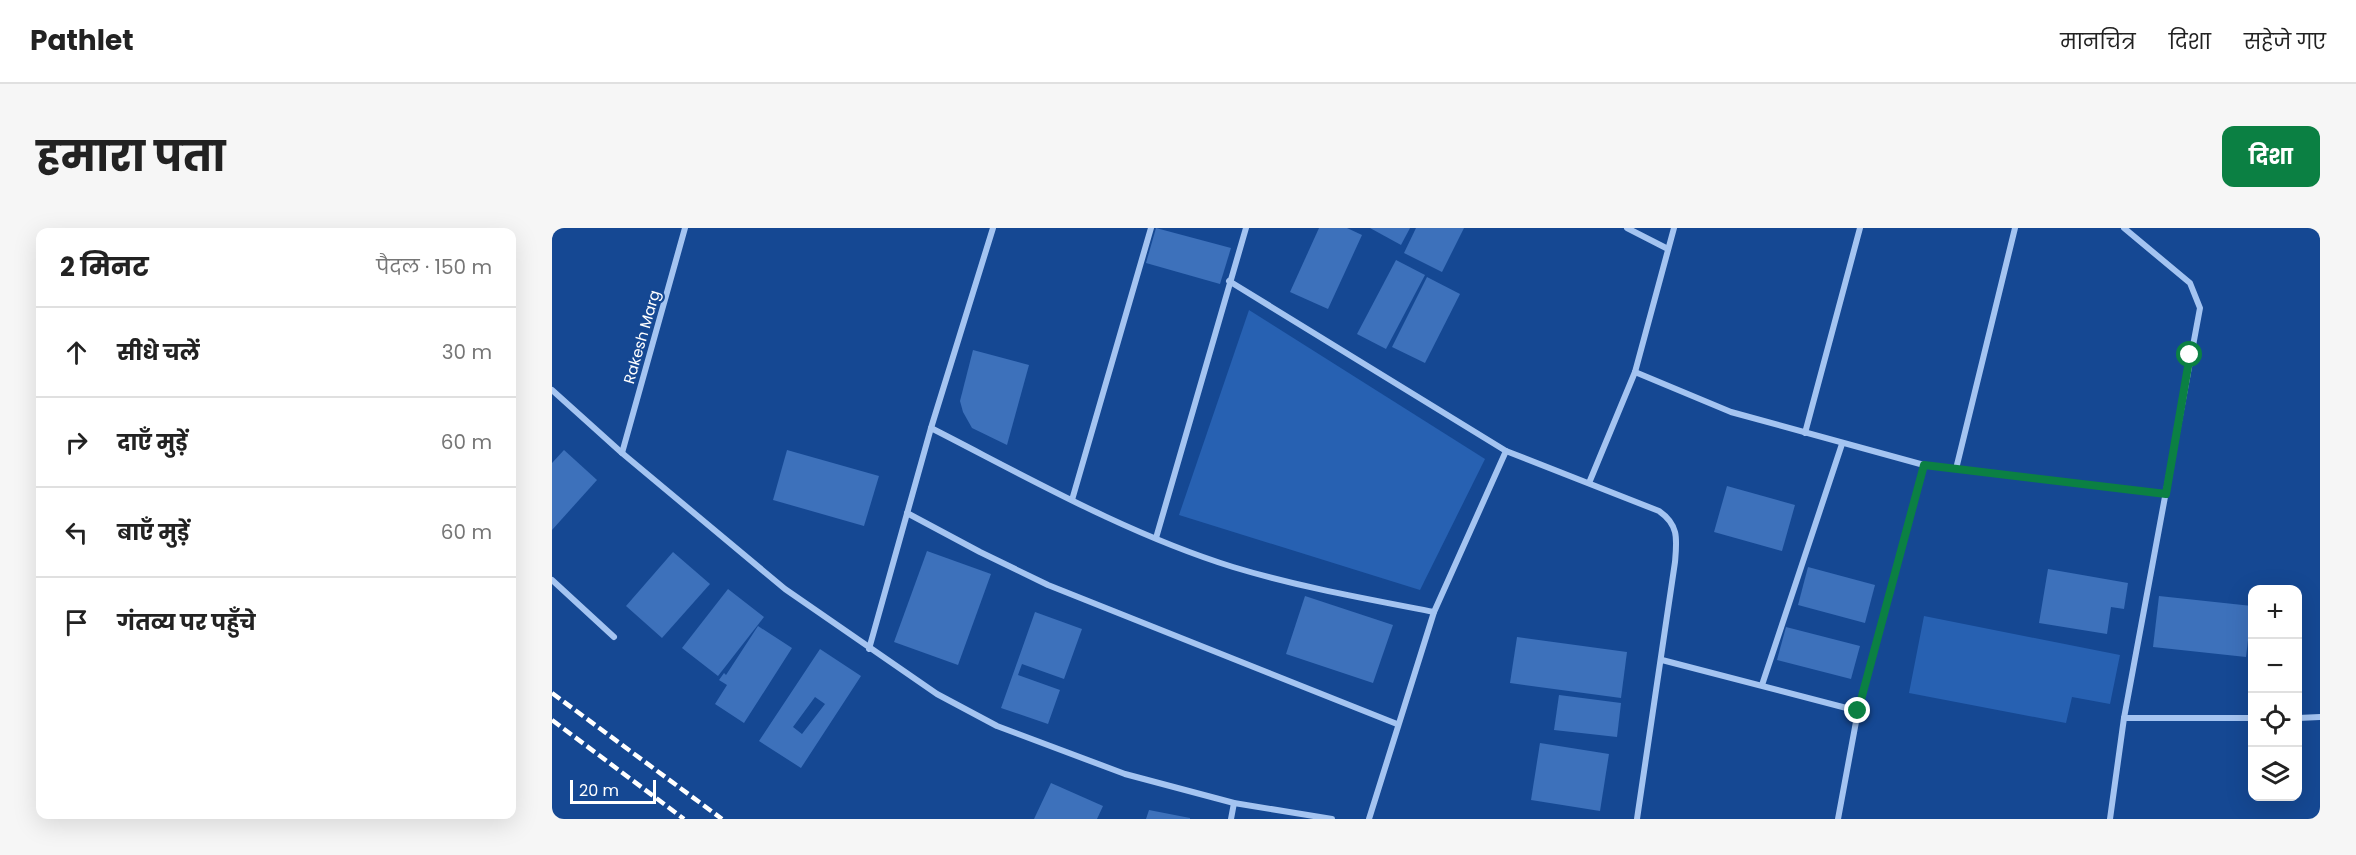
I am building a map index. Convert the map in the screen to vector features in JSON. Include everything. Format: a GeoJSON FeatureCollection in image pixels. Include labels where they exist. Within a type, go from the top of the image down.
{"type":"FeatureCollection","features":[{"type":"Feature","properties":{"kind":"street","name":"Rakesh Marg"},"geometry":{"type":"LineString","coordinates":[[622,453],[685,228]]}},
{"type":"Feature","properties":{"kind":"street"},"geometry":{"type":"LineString","coordinates":[[869,649],[930,428],[993,228]]}},
{"type":"Feature","properties":{"kind":"street"},"geometry":{"type":"LineString","coordinates":[[1072,500],[1151,228]]}},
{"type":"Feature","properties":{"kind":"street"},"geometry":{"type":"LineString","coordinates":[[1156,538],[1246,228]]}},
{"type":"Feature","properties":{"kind":"street"},"geometry":{"type":"LineString","coordinates":[[1627,228],[1668,249]]}},
{"type":"Feature","properties":{"kind":"street"},"geometry":{"type":"LineString","coordinates":[[1589,483],[1635,372],[1674,228]]}},
{"type":"Feature","properties":{"kind":"street"},"geometry":{"type":"LineString","coordinates":[[1804,433],[1860,228]]}},
{"type":"Feature","properties":{"kind":"street"},"geometry":{"type":"LineString","coordinates":[[1956,469],[2016,228]]}},
{"type":"Feature","properties":{"kind":"street"},"geometry":{"type":"LineString","coordinates":[[2110,819],[2124,718],[2200,308],[2190,283],[2124,228]]}},
{"type":"Feature","properties":{"kind":"street"},"geometry":{"type":"LineString","coordinates":[[1229,281],[1506,451],[1659,511],[1670,519],[1677,541],[1675,562],[1637,819]]}},
{"type":"Feature","properties":{"kind":"street"},"geometry":{"type":"LineString","coordinates":[[1635,372],[1731,412],[1924,465],[2166,494]]}},
{"type":"Feature","properties":{"kind":"street"},"geometry":{"type":"LineString","coordinates":[[552,390],[622,453],[785,590],[937,694],[997,726],[1125,774],[1234,803],[1332,819]]}},
{"type":"Feature","properties":{"kind":"street"},"geometry":{"type":"LineString","coordinates":[[930,428],[1072,500],[1156,538],[1233,567],[1328,591],[1434,612]]}},
{"type":"Feature","properties":{"kind":"street"},"geometry":{"type":"LineString","coordinates":[[1762,685],[1842,444]]}},
{"type":"Feature","properties":{"kind":"street"},"geometry":{"type":"LineString","coordinates":[[1369,819],[1434,612],[1506,451]]}},
{"type":"Feature","properties":{"kind":"street"},"geometry":{"type":"LineString","coordinates":[[1839,819],[1858,711],[1924,465]]}},
{"type":"Feature","properties":{"kind":"street"},"geometry":{"type":"LineString","coordinates":[[907,513],[1048,585],[1397,724]]}},
{"type":"Feature","properties":{"kind":"street"},"geometry":{"type":"LineString","coordinates":[[552,580],[614,636]]}},
{"type":"Feature","properties":{"kind":"street"},"geometry":{"type":"LineString","coordinates":[[1662,660],[1858,711]]}},
{"type":"Feature","properties":{"kind":"street"},"geometry":{"type":"LineString","coordinates":[[2302,718],[2320,717]]}},
{"type":"Feature","properties":{"kind":"street"},"geometry":{"type":"LineString","coordinates":[[2124,718],[2248,718]]}},
{"type":"Feature","properties":{"kind":"street"},"geometry":{"type":"LineString","coordinates":[[1231,819],[1234,803]]}},
{"type":"Feature","properties":{"kind":"shaded area"},"geometry":{"type":"Polygon","coordinates":[[[1249,310],[1485,459],[1420,590],[1179,515],[1249,310]]]}},
{"type":"Feature","properties":{"kind":"shaded area"},"geometry":{"type":"Polygon","coordinates":[[[1924,616],[2120,655],[2110,704],[2072,697],[2066,723],[1909,693],[1924,616]]]}},
{"type":"Feature","properties":{"kind":"building"},"geometry":{"type":"Polygon","coordinates":[[[1156,228],[1231,248],[1220,284],[1146,263],[1156,228]]]}},
{"type":"Feature","properties":{"kind":"building"},"geometry":{"type":"Polygon","coordinates":[[[1319,228],[1347,228],[1362,235],[1328,309],[1290,292],[1319,228]]]}},
{"type":"Feature","properties":{"kind":"building"},"geometry":{"type":"Polygon","coordinates":[[[1370,228],[1410,228],[1401,245],[1370,228]]]}},
{"type":"Feature","properties":{"kind":"building"},"geometry":{"type":"Polygon","coordinates":[[[1416,228],[1464,228],[1442,272],[1404,253],[1416,228]]]}},
{"type":"Feature","properties":{"kind":"building"},"geometry":{"type":"Polygon","coordinates":[[[1396,260],[1425,275],[1386,349],[1357,334],[1396,260]]]}},
{"type":"Feature","properties":{"kind":"building"},"geometry":{"type":"Polygon","coordinates":[[[1427,277],[1460,294],[1425,363],[1392,347],[1427,277]]]}},
{"type":"Feature","properties":{"kind":"building"},"geometry":{"type":"Polygon","coordinates":[[[973,350],[1029,365],[1007,445],[972,428],[963,412],[960,401],[973,350]]]}},
{"type":"Feature","properties":{"kind":"building"},"geometry":{"type":"Polygon","coordinates":[[[564,450],[597,480],[552,530],[552,463],[564,450]]]}},
{"type":"Feature","properties":{"kind":"building"},"geometry":{"type":"Polygon","coordinates":[[[787,450],[879,476],[864,526],[773,500],[787,450]]]}},
{"type":"Feature","properties":{"kind":"building"},"geometry":{"type":"Polygon","coordinates":[[[1727,486],[1795,505],[1782,551],[1714,532],[1727,486]]]}},
{"type":"Feature","properties":{"kind":"building"},"geometry":{"type":"Polygon","coordinates":[[[927,551],[991,574],[958,665],[894,642],[927,551]]]}},
{"type":"Feature","properties":{"kind":"building"},"geometry":{"type":"Polygon","coordinates":[[[673,552],[710,584],[662,638],[626,606],[673,552]]]}},
{"type":"Feature","properties":{"kind":"building"},"geometry":{"type":"Polygon","coordinates":[[[1808,567],[1875,585],[1865,623],[1798,605],[1808,567]]]}},
{"type":"Feature","properties":{"kind":"building"},"geometry":{"type":"Polygon","coordinates":[[[2048,569],[2128,583],[2124,609],[2111,607],[2107,634],[2039,623],[2048,569]]]}},
{"type":"Feature","properties":{"kind":"building"},"geometry":{"type":"Polygon","coordinates":[[[728,589],[764,617],[718,676],[682,648],[728,589]]]}},
{"type":"Feature","properties":{"kind":"building"},"geometry":{"type":"Polygon","coordinates":[[[1305,596],[1393,625],[1373,683],[1286,654],[1305,596]]]}},
{"type":"Feature","properties":{"kind":"building"},"geometry":{"type":"Polygon","coordinates":[[[2159,596],[2248,606],[2246,657],[2153,647],[2159,596]]]}},
{"type":"Feature","properties":{"kind":"building"},"geometry":{"type":"Polygon","coordinates":[[[1035,612],[1082,629],[1064,679],[1022,664],[1018,675],[1060,690],[1048,724],[1001,708],[1035,612]]]}},
{"type":"Feature","properties":{"kind":"building"},"geometry":{"type":"Polygon","coordinates":[[[758,626],[792,648],[744,723],[715,704],[727,685],[719,680],[724,673],[726,675],[758,626]]]}},
{"type":"Feature","properties":{"kind":"building"},"geometry":{"type":"Polygon","coordinates":[[[1786,627],[1860,646],[1851,679],[1777,660],[1786,627]]]}},
{"type":"Feature","properties":{"kind":"building"},"geometry":{"type":"Polygon","coordinates":[[[1517,637],[1627,652],[1621,698],[1510,683],[1517,637]]]}},
{"type":"Feature","properties":{"kind":"building"},"geometry":{"type":"Polygon","coordinates":[[[820,649],[861,676],[801,768],[759,741],[820,649]],[[815,697],[793,727],[802,734],[825,704],[815,697]]]}},
{"type":"Feature","properties":{"kind":"building"},"geometry":{"type":"Polygon","coordinates":[[[1559,695],[1621,703],[1617,737],[1554,730],[1559,695]]]}},
{"type":"Feature","properties":{"kind":"building"},"geometry":{"type":"Polygon","coordinates":[[[1540,743],[1609,754],[1600,811],[1531,800],[1540,743]]]}},
{"type":"Feature","properties":{"kind":"building"},"geometry":{"type":"Polygon","coordinates":[[[1051,783],[1103,806],[1097,819],[1034,819],[1051,783]]]}},
{"type":"Feature","properties":{"kind":"building"},"geometry":{"type":"Polygon","coordinates":[[[1149,810],[1190,818],[1190,819],[1146,819],[1149,810]]]}},
{"type":"Feature","properties":{"kind":"railway"},"geometry":{"type":"LineString","coordinates":[[552,693],[722,819]]}},
{"type":"Feature","properties":{"kind":"railway"},"geometry":{"type":"LineString","coordinates":[[552,720],[684,819]]}},
{"type":"Feature","properties":{"kind":"route"},"geometry":{"type":"LineString","coordinates":[[1858,711],[1924,465],[2166,494],[2190,355]]}}]}
